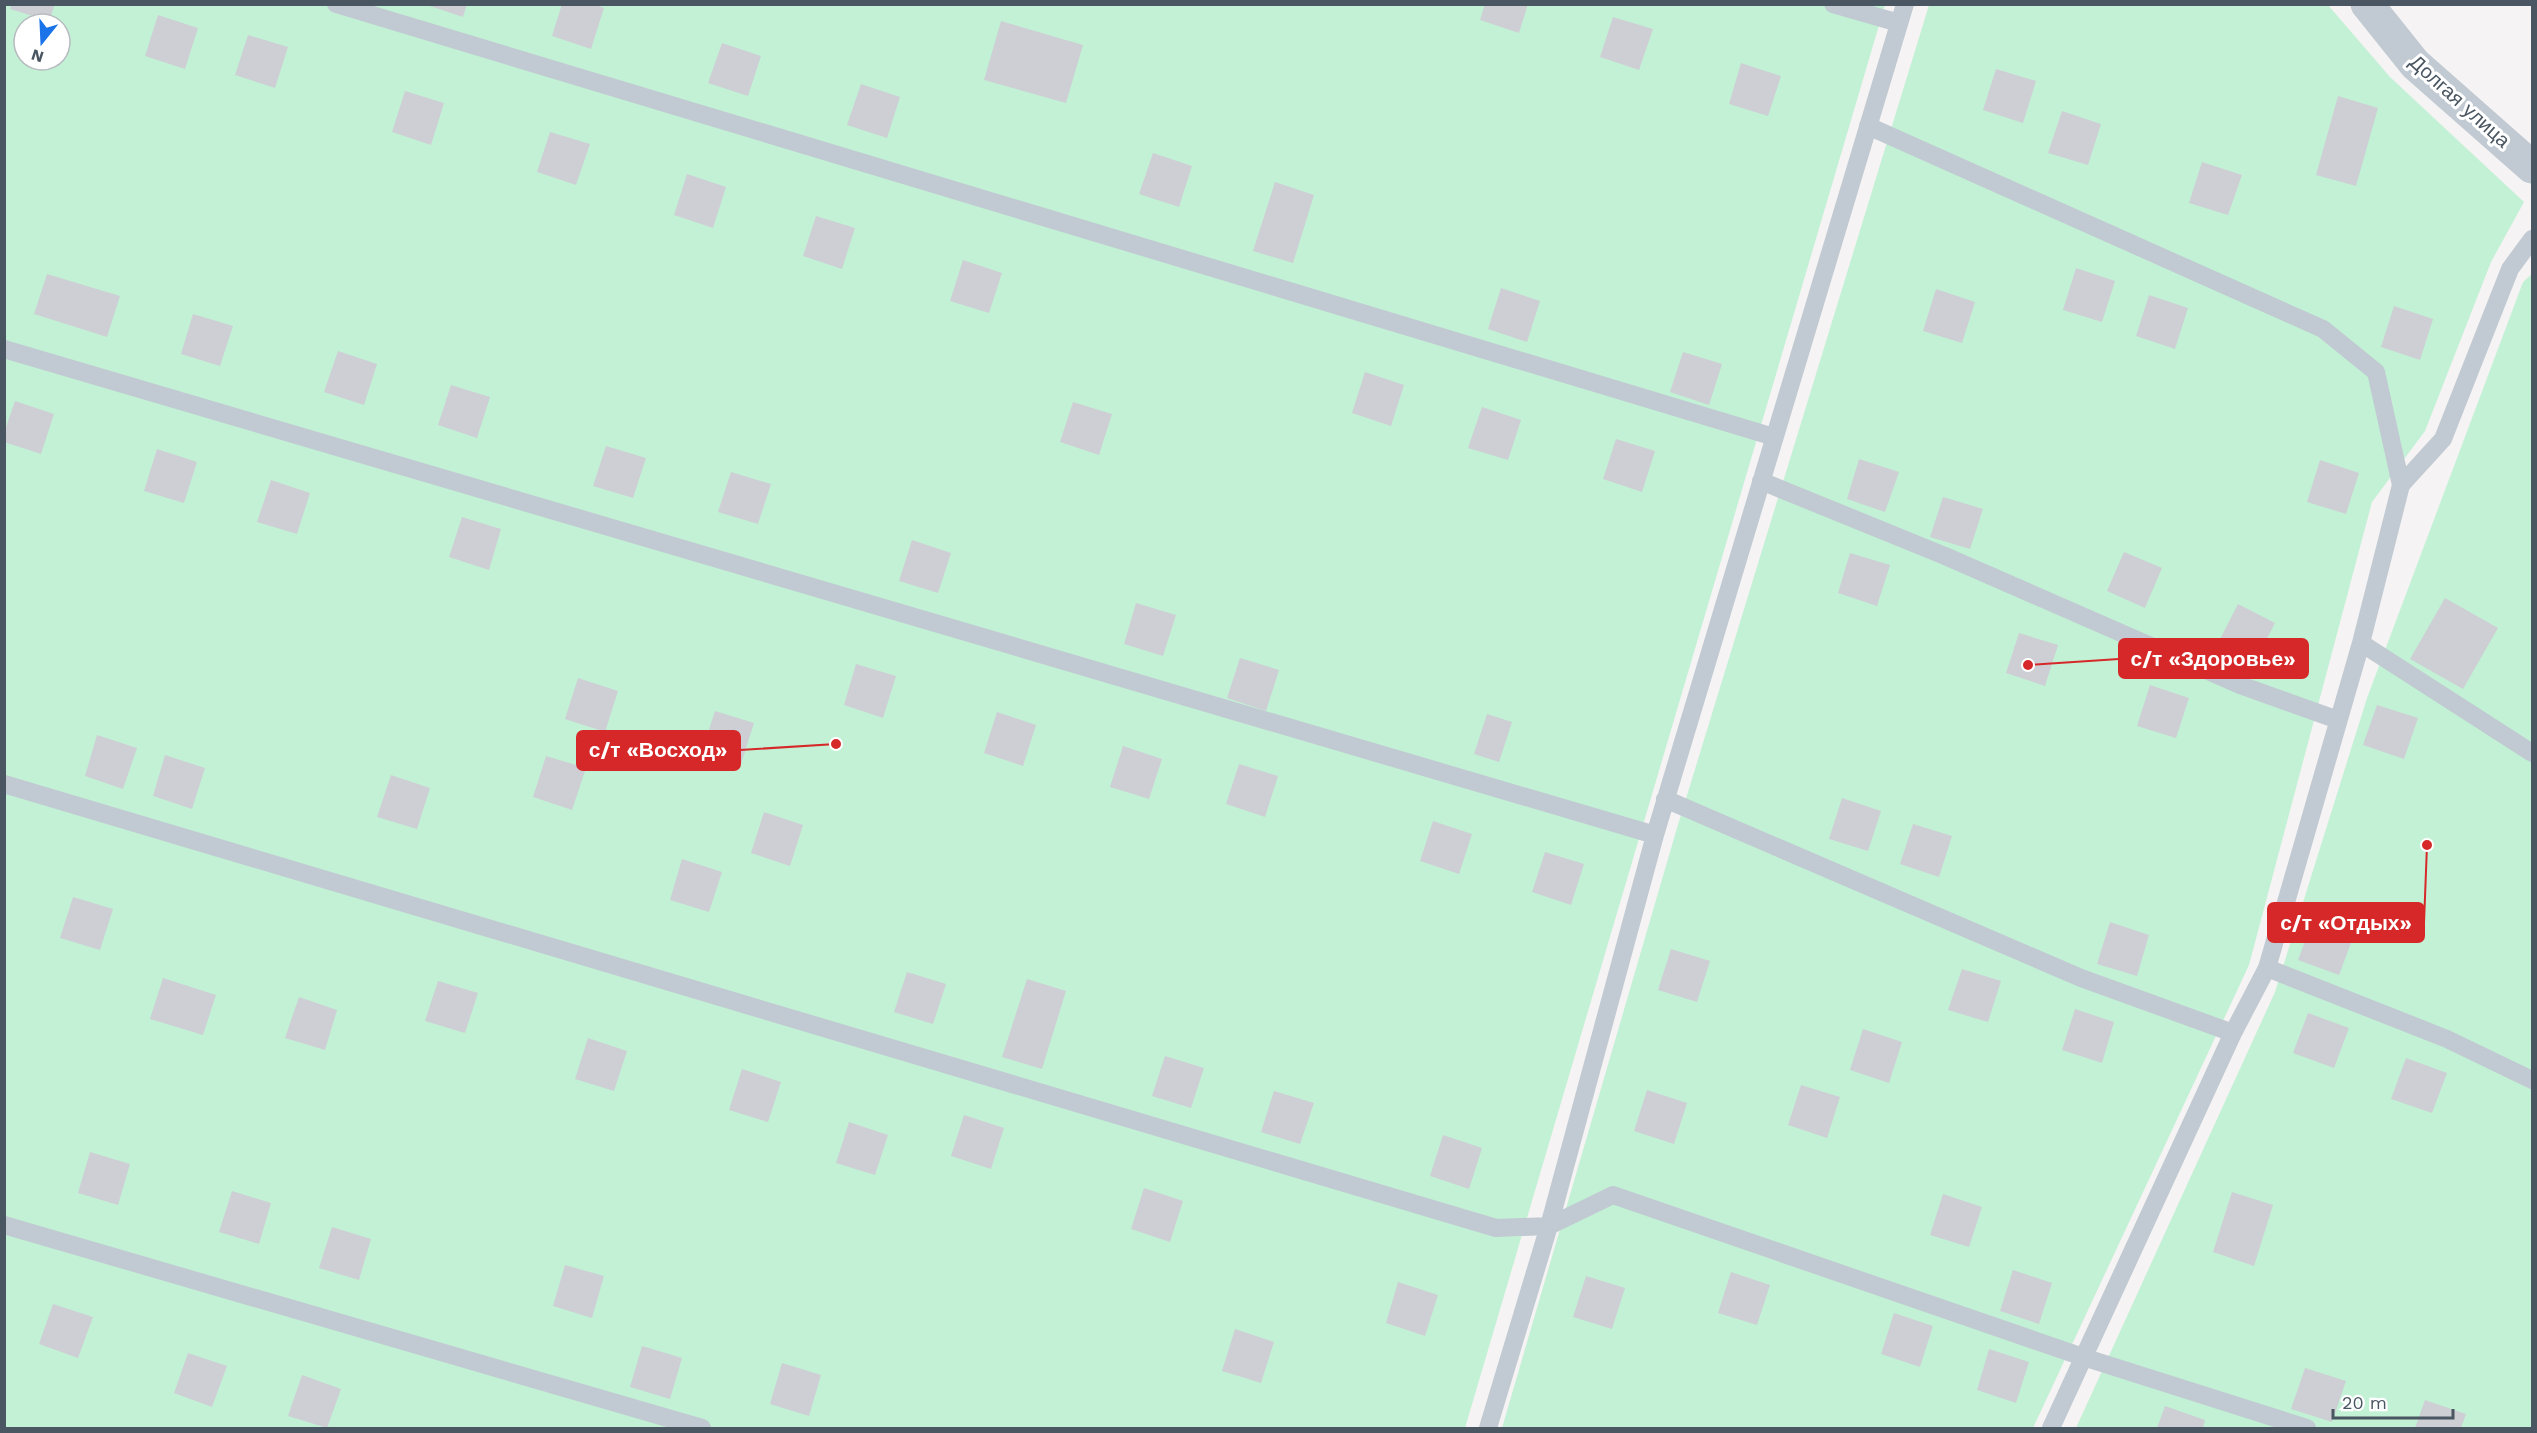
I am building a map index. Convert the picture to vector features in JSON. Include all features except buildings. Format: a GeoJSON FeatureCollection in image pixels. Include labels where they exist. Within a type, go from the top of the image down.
{"type":"FeatureCollection","features":[{"type":"Feature","properties":{"kind":"street","name":"Долгая улица"},"geometry":{"type":"LineString","coordinates":[[2367,4],[2415,64],[2532,167]]}},
{"type":"Feature","properties":{"kind":"lane"},"geometry":{"type":"LineString","coordinates":[[336,4],[1774,437]]}},
{"type":"Feature","properties":{"kind":"lane"},"geometry":{"type":"LineString","coordinates":[[1833,4],[1899,24]]}},
{"type":"Feature","properties":{"kind":"lane"},"geometry":{"type":"LineString","coordinates":[[1488,1428],[1549,1226],[1665,799],[1905,4]]}},
{"type":"Feature","properties":{"kind":"lane"},"geometry":{"type":"LineString","coordinates":[[1868,126],[2323,329],[2376,372],[2401,485],[2361,643],[2267,968],[2233,1033],[2051,1428]]}},
{"type":"Feature","properties":{"kind":"lane"},"geometry":{"type":"LineString","coordinates":[[2401,485],[2443,439],[2510,269],[2532,239]]}},
{"type":"Feature","properties":{"kind":"lane"},"geometry":{"type":"LineString","coordinates":[[4,349],[1655,835]]}},
{"type":"Feature","properties":{"kind":"lane"},"geometry":{"type":"LineString","coordinates":[[1761,481],[1945,556],[2240,685],[2338,720]]}},
{"type":"Feature","properties":{"kind":"lane"},"geometry":{"type":"LineString","coordinates":[[2361,643],[2532,753]]}},
{"type":"Feature","properties":{"kind":"lane"},"geometry":{"type":"LineString","coordinates":[[4,784],[1496,1228],[1549,1226],[1613,1195],[2083,1357],[2307,1428]]}},
{"type":"Feature","properties":{"kind":"lane"},"geometry":{"type":"LineString","coordinates":[[1665,799],[2081,978],[2233,1033]]}},
{"type":"Feature","properties":{"kind":"lane"},"geometry":{"type":"LineString","coordinates":[[2267,968],[2447,1040],[2532,1080]]}},
{"type":"Feature","properties":{"kind":"lane"},"geometry":{"type":"LineString","coordinates":[[4,1225],[702,1428]]}},
{"type":"Feature","properties":{"kind":"green space"},"geometry":{"type":"Polygon","coordinates":[[[5,5],[1885,5],[1465,1428],[5,1428],[5,5]]]}},
{"type":"Feature","properties":{"kind":"green space"},"geometry":{"type":"Polygon","coordinates":[[[1929,5],[2328,5],[2390,77],[2524,202],[2491,262],[2425,431],[2372,502],[2249,965],[2033,1428],[1502,1428],[1677,828],[1929,5]]]}},
{"type":"Feature","properties":{"kind":"green space"},"geometry":{"type":"Polygon","coordinates":[[[2532,274],[2532,1428],[2076,1428],[2275,992],[2367,698],[2523,282],[2532,274]]]}},
{"type":"Feature","properties":{"kind":"place","name":"с/т «Здоровье»"},"geometry":{"type":"Point","coordinates":[2028,665]}},
{"type":"Feature","properties":{"kind":"place","name":"с/т «Восход»"},"geometry":{"type":"Point","coordinates":[836,744]}},
{"type":"Feature","properties":{"kind":"place","name":"с/т «Отдых»"},"geometry":{"type":"Point","coordinates":[2427,845]}}]}
